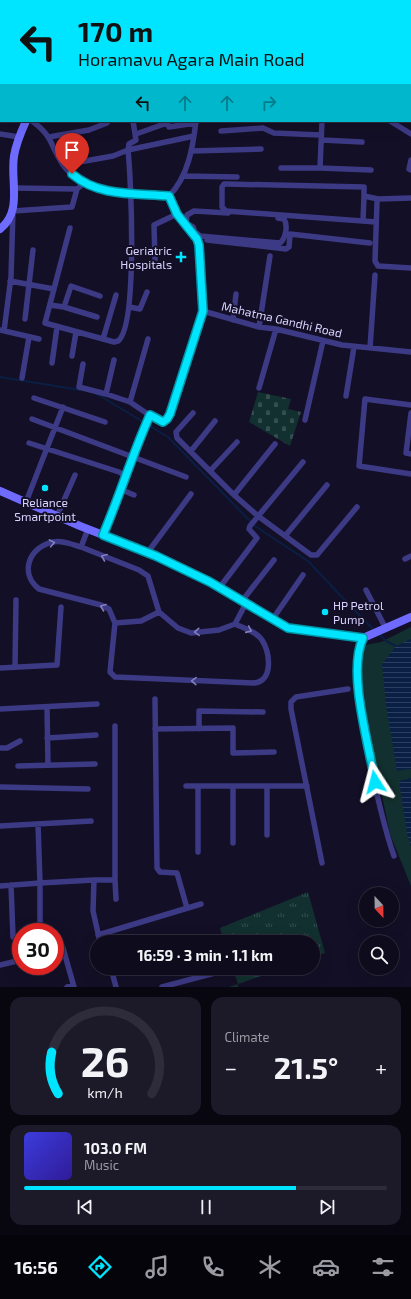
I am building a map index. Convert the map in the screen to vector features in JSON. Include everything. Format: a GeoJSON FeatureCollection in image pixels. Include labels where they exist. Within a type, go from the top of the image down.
{"type":"FeatureCollection","features":[{"type":"Feature","properties":{"kind":"street"},"geometry":{"type":"LineString","coordinates":[[26,122],[19,137],[14,157],[15,188],[10,281],[2,331],[39,339]]}},
{"type":"Feature","properties":{"kind":"street"},"geometry":{"type":"LineString","coordinates":[[33,122],[44,130],[49,137],[63,165],[83,184],[107,192],[169,196],[178,187],[183,176],[194,136],[196,122],[173,127],[169,127],[166,122],[136,134]]}},
{"type":"Feature","properties":{"kind":"street"},"geometry":{"type":"LineString","coordinates":[[70,228],[45,323],[114,342],[120,339],[129,307],[132,193],[128,150],[129,144],[136,140],[133,122]]}},
{"type":"Feature","properties":{"kind":"street"},"geometry":{"type":"LineString","coordinates":[[320,168],[322,122]]}},
{"type":"Feature","properties":{"kind":"street"},"geometry":{"type":"LineString","coordinates":[[392,122],[411,134]]}},
{"type":"Feature","properties":{"kind":"street"},"geometry":{"type":"LineString","coordinates":[[49,137],[89,130],[107,123]]}},
{"type":"Feature","properties":{"kind":"street"},"geometry":{"type":"LineString","coordinates":[[221,130],[263,128],[274,132],[362,142]]}},
{"type":"Feature","properties":{"kind":"street"},"geometry":{"type":"LineString","coordinates":[[0,134],[19,137]]}},
{"type":"Feature","properties":{"kind":"street"},"geometry":{"type":"LineString","coordinates":[[63,165],[113,156],[128,150],[194,136]]}},
{"type":"Feature","properties":{"kind":"street"},"geometry":{"type":"LineString","coordinates":[[190,151],[261,149]]}},
{"type":"Feature","properties":{"kind":"street"},"geometry":{"type":"LineString","coordinates":[[411,160],[409,169],[411,170]]}},
{"type":"Feature","properties":{"kind":"street"},"geometry":{"type":"LineString","coordinates":[[281,168],[371,170]]}},
{"type":"Feature","properties":{"kind":"street"},"geometry":{"type":"LineString","coordinates":[[183,176],[237,177]]}},
{"type":"Feature","properties":{"kind":"street"},"geometry":{"type":"LineString","coordinates":[[13,210],[72,207],[77,189],[83,184]]}},
{"type":"Feature","properties":{"kind":"street"},"geometry":{"type":"LineString","coordinates":[[362,221],[364,187],[224,184],[222,187],[222,207],[226,211],[362,221],[376,222]]}},
{"type":"Feature","properties":{"kind":"street"},"geometry":{"type":"LineString","coordinates":[[15,188],[77,189]]}},
{"type":"Feature","properties":{"kind":"street"},"geometry":{"type":"LineString","coordinates":[[169,196],[177,214],[191,228],[195,232],[200,236],[274,244],[283,241],[286,222],[283,218],[194,211],[187,215],[186,223],[191,228],[197,239],[286,249],[289,247],[290,234],[370,244]]}},
{"type":"Feature","properties":{"kind":"street"},"geometry":{"type":"LineString","coordinates":[[364,196],[378,199],[411,198]]}},
{"type":"Feature","properties":{"kind":"street"},"geometry":{"type":"LineString","coordinates":[[378,199],[376,222],[376,264],[382,267],[411,268]]}},
{"type":"Feature","properties":{"kind":"street"},"geometry":{"type":"LineString","coordinates":[[0,229],[8,222],[13,210]]}},
{"type":"Feature","properties":{"kind":"street"},"geometry":{"type":"LineString","coordinates":[[155,260],[154,225],[177,214]]}},
{"type":"Feature","properties":{"kind":"street","name":"Mahatma Gandhi Road"},"geometry":{"type":"LineString","coordinates":[[197,239],[200,250],[203,311],[259,327],[276,329],[323,341],[354,347],[411,352]]}},
{"type":"Feature","properties":{"kind":"street"},"geometry":{"type":"LineString","coordinates":[[25,319],[33,250]]}},
{"type":"Feature","properties":{"kind":"street"},"geometry":{"type":"LineString","coordinates":[[259,327],[270,256]]}},
{"type":"Feature","properties":{"kind":"street"},"geometry":{"type":"LineString","coordinates":[[370,348],[374,275]]}},
{"type":"Feature","properties":{"kind":"street"},"geometry":{"type":"LineString","coordinates":[[10,281],[54,288]]}},
{"type":"Feature","properties":{"kind":"street"},"geometry":{"type":"LineString","coordinates":[[64,307],[71,286],[100,296]]}},
{"type":"Feature","properties":{"kind":"street"},"geometry":{"type":"LineString","coordinates":[[129,307],[140,309],[147,292]]}},
{"type":"Feature","properties":{"kind":"street"},"geometry":{"type":"LineString","coordinates":[[233,320],[236,294]]}},
{"type":"Feature","properties":{"kind":"street"},"geometry":{"type":"LineString","coordinates":[[103,339],[116,295]]}},
{"type":"Feature","properties":{"kind":"street"},"geometry":{"type":"LineString","coordinates":[[50,305],[64,307],[96,317]]}},
{"type":"Feature","properties":{"kind":"street"},"geometry":{"type":"LineString","coordinates":[[83,364],[79,387],[130,402],[147,421],[163,422],[170,414],[203,311]]}},
{"type":"Feature","properties":{"kind":"street"},"geometry":{"type":"LineString","coordinates":[[52,364],[57,327]]}},
{"type":"Feature","properties":{"kind":"street"},"geometry":{"type":"LineString","coordinates":[[259,388],[276,329]]}},
{"type":"Feature","properties":{"kind":"street"},"geometry":{"type":"LineString","coordinates":[[72,356],[76,332]]}},
{"type":"Feature","properties":{"kind":"street"},"geometry":{"type":"LineString","coordinates":[[22,378],[29,337]]}},
{"type":"Feature","properties":{"kind":"street"},"geometry":{"type":"LineString","coordinates":[[130,402],[148,339]]}},
{"type":"Feature","properties":{"kind":"street"},"geometry":{"type":"LineString","coordinates":[[305,420],[323,341]]}},
{"type":"Feature","properties":{"kind":"street"},"geometry":{"type":"LineString","coordinates":[[346,396],[354,347]]}},
{"type":"Feature","properties":{"kind":"street"},"geometry":{"type":"LineString","coordinates":[[106,394],[114,360]]}},
{"type":"Feature","properties":{"kind":"street"},"geometry":{"type":"LineString","coordinates":[[34,398],[105,422]]}},
{"type":"Feature","properties":{"kind":"street"},"geometry":{"type":"LineString","coordinates":[[411,405],[365,399],[359,466],[411,474]]}},
{"type":"Feature","properties":{"kind":"street"},"geometry":{"type":"LineString","coordinates":[[26,502],[63,407]]}},
{"type":"Feature","properties":{"kind":"street"},"geometry":{"type":"LineString","coordinates":[[193,413],[175,435],[257,518],[314,556],[317,555],[357,507]]}},
{"type":"Feature","properties":{"kind":"street"},"geometry":{"type":"LineString","coordinates":[[411,413],[406,453],[411,454]]}},
{"type":"Feature","properties":{"kind":"street"},"geometry":{"type":"LineString","coordinates":[[32,419],[186,477]]}},
{"type":"Feature","properties":{"kind":"street"},"geometry":{"type":"LineString","coordinates":[[103,535],[122,490],[132,456],[147,421]]}},
{"type":"Feature","properties":{"kind":"street"},"geometry":{"type":"LineString","coordinates":[[191,451],[215,422]]}},
{"type":"Feature","properties":{"kind":"street"},"geometry":{"type":"LineString","coordinates":[[210,470],[236,442]]}},
{"type":"Feature","properties":{"kind":"street"},"geometry":{"type":"LineString","coordinates":[[29,443],[119,472],[125,478]]}},
{"type":"Feature","properties":{"kind":"street"},"geometry":{"type":"LineString","coordinates":[[234,495],[275,444]]}},
{"type":"Feature","properties":{"kind":"street"},"geometry":{"type":"LineString","coordinates":[[220,587],[257,538],[249,529],[250,526],[303,462]]}},
{"type":"Feature","properties":{"kind":"street"},"geometry":{"type":"LineString","coordinates":[[57,516],[75,475]]}},
{"type":"Feature","properties":{"kind":"street"},"geometry":{"type":"LineString","coordinates":[[285,536],[327,485]]}},
{"type":"Feature","properties":{"kind":"street"},"geometry":{"type":"LineString","coordinates":[[122,490],[134,495]]}},
{"type":"Feature","properties":{"kind":"street"},"geometry":{"type":"LineString","coordinates":[[0,491],[88,529],[148,552],[220,587],[272,620],[288,628],[367,637]]}},
{"type":"Feature","properties":{"kind":"street"},"geometry":{"type":"LineString","coordinates":[[148,552],[191,494]]}},
{"type":"Feature","properties":{"kind":"street"},"geometry":{"type":"LineString","coordinates":[[80,548],[88,529]]}},
{"type":"Feature","properties":{"kind":"street"},"geometry":{"type":"LineString","coordinates":[[58,542],[80,548],[139,570],[148,576],[159,612],[178,628],[191,633],[219,630],[235,624],[256,634],[262,639],[266,648],[268,659],[267,675],[258,683],[114,677],[110,672],[116,623],[109,609],[101,605],[38,589],[28,577],[28,565],[32,555],[40,546],[58,542]]}},
{"type":"Feature","properties":{"kind":"street"},"geometry":{"type":"LineString","coordinates":[[405,560],[411,556]]}},
{"type":"Feature","properties":{"kind":"street"},"geometry":{"type":"LineString","coordinates":[[235,624],[244,602],[274,560]]}},
{"type":"Feature","properties":{"kind":"street"},"geometry":{"type":"LineString","coordinates":[[272,620],[303,575]]}},
{"type":"Feature","properties":{"kind":"street"},"geometry":{"type":"LineString","coordinates":[[366,590],[386,629]]}},
{"type":"Feature","properties":{"kind":"street"},"geometry":{"type":"LineString","coordinates":[[15,667],[16,600]]}},
{"type":"Feature","properties":{"kind":"street"},"geometry":{"type":"LineString","coordinates":[[0,668],[57,665],[62,607]]}},
{"type":"Feature","properties":{"kind":"street"},"geometry":{"type":"LineString","coordinates":[[116,623],[142,621],[159,612]]}},
{"type":"Feature","properties":{"kind":"street"},"geometry":{"type":"LineString","coordinates":[[394,856],[378,803],[359,689],[358,664],[360,644],[367,637],[411,617]]}},
{"type":"Feature","properties":{"kind":"street"},"geometry":{"type":"LineString","coordinates":[[322,863],[291,709],[291,702],[296,697],[348,689]]}},
{"type":"Feature","properties":{"kind":"street"},"geometry":{"type":"LineString","coordinates":[[155,699],[157,868],[160,872],[173,871],[177,873],[187,908]]}},
{"type":"Feature","properties":{"kind":"street"},"geometry":{"type":"LineString","coordinates":[[0,709],[97,704]]}},
{"type":"Feature","properties":{"kind":"street"},"geometry":{"type":"LineString","coordinates":[[47,707],[48,765]]}},
{"type":"Feature","properties":{"kind":"street"},"geometry":{"type":"LineString","coordinates":[[199,729],[200,711],[263,712]]}},
{"type":"Feature","properties":{"kind":"street"},"geometry":{"type":"LineString","coordinates":[[115,726],[116,899]]}},
{"type":"Feature","properties":{"kind":"street"},"geometry":{"type":"LineString","coordinates":[[155,730],[233,728],[233,753],[274,752]]}},
{"type":"Feature","properties":{"kind":"street"},"geometry":{"type":"LineString","coordinates":[[47,738],[96,735]]}},
{"type":"Feature","properties":{"kind":"street"},"geometry":{"type":"LineString","coordinates":[[0,748],[7,748],[20,741]]}},
{"type":"Feature","properties":{"kind":"street"},"geometry":{"type":"LineString","coordinates":[[18,766],[95,764]]}},
{"type":"Feature","properties":{"kind":"street"},"geometry":{"type":"LineString","coordinates":[[186,786],[307,786]]}},
{"type":"Feature","properties":{"kind":"street"},"geometry":{"type":"LineString","coordinates":[[267,786],[267,835]]}},
{"type":"Feature","properties":{"kind":"street"},"geometry":{"type":"LineString","coordinates":[[198,787],[198,852]]}},
{"type":"Feature","properties":{"kind":"street"},"geometry":{"type":"LineString","coordinates":[[233,787],[233,843]]}},
{"type":"Feature","properties":{"kind":"street"},"geometry":{"type":"LineString","coordinates":[[0,788],[88,789]]}},
{"type":"Feature","properties":{"kind":"street"},"geometry":{"type":"LineString","coordinates":[[0,826],[91,821]]}},
{"type":"Feature","properties":{"kind":"street"},"geometry":{"type":"LineString","coordinates":[[38,824],[40,923]]}},
{"type":"Feature","properties":{"kind":"street"},"geometry":{"type":"LineString","coordinates":[[94,880],[93,911],[98,935],[201,904]]}},
{"type":"Feature","properties":{"kind":"street"},"geometry":{"type":"LineString","coordinates":[[0,886],[115,880]]}},
{"type":"Feature","properties":{"kind":"street"},"geometry":{"type":"LineString","coordinates":[[11,885],[12,923]]}},
{"type":"Feature","properties":{"kind":"street"},"geometry":{"type":"LineString","coordinates":[[64,955],[73,986],[67,987]]}},
{"type":"Feature","properties":{"kind":"street"},"geometry":{"type":"LineString","coordinates":[[0,966],[12,963]]}},
{"type":"Feature","properties":{"kind":"street"},"geometry":{"type":"LineString","coordinates":[[114,975],[116,987]]}},
{"type":"Feature","properties":{"kind":"street"},"geometry":{"type":"LineString","coordinates":[[162,987],[207,975]]}},
{"type":"Feature","properties":{"kind":"green space"},"geometry":{"type":"Polygon","coordinates":[[[258,392],[291,399],[288,409],[301,412],[290,446],[249,422],[258,392]]]}},
{"type":"Feature","properties":{"kind":"green space"},"geometry":{"type":"Polygon","coordinates":[[[411,627],[411,886],[390,834],[371,742],[360,669],[365,645],[381,642],[411,627]]]}},
{"type":"Feature","properties":{"kind":"green space"},"geometry":{"type":"Polygon","coordinates":[[[308,892],[320,935],[222,935],[220,928],[308,892]]]}},
{"type":"Feature","properties":{"kind":"green space"},"geometry":{"type":"Polygon","coordinates":[[[320,935],[325,953],[320,955],[320,935]]]}},
{"type":"Feature","properties":{"kind":"green space"},"geometry":{"type":"Polygon","coordinates":[[[235,975],[264,975],[238,984],[235,975]]]}},
{"type":"Feature","properties":{"kind":"green space"},"geometry":{"type":"Polygon","coordinates":[[[238,984],[238,987],[229,987],[238,984]]]}},
{"type":"Feature","properties":{"kind":"water"},"geometry":{"type":"Polygon","coordinates":[[[411,639],[411,769],[397,771],[386,705],[382,664],[396,646],[411,639]]]}},
{"type":"Feature","properties":{"kind":"water"},"geometry":{"type":"Polygon","coordinates":[[[411,778],[411,847],[407,834],[399,781],[411,778]]]}},
{"type":"Feature","properties":{"kind":"waterway"},"geometry":{"type":"LineString","coordinates":[[0,377],[80,390]]}},
{"type":"Feature","properties":{"kind":"waterway"},"geometry":{"type":"LineString","coordinates":[[97,394],[168,437],[255,526],[308,561],[375,631]]}},
{"type":"Feature","properties":{"kind":"waterway"},"geometry":{"type":"LineString","coordinates":[[379,634],[386,641],[396,646]]}},
{"type":"Feature","properties":{"kind":"place","name":"Geriatric Hospitals"},"geometry":{"type":"Point","coordinates":[181,257]}},
{"type":"Feature","properties":{"kind":"place","name":"Reliance Smartpoint"},"geometry":{"type":"Point","coordinates":[45,488]}},
{"type":"Feature","properties":{"kind":"place","name":"HP Petrol Pump"},"geometry":{"type":"Point","coordinates":[325,612]}},
{"type":"Feature","properties":{"kind":"route"},"geometry":{"type":"LineString","coordinates":[[72,174],[83,184],[107,192],[169,196],[177,214],[197,239],[200,250],[203,311],[170,414],[163,422],[158,421],[150,415],[132,456],[122,490],[103,535],[156,556],[220,587],[272,620],[288,628],[363,638],[360,644],[358,664],[359,689],[375,782]]}}]}
